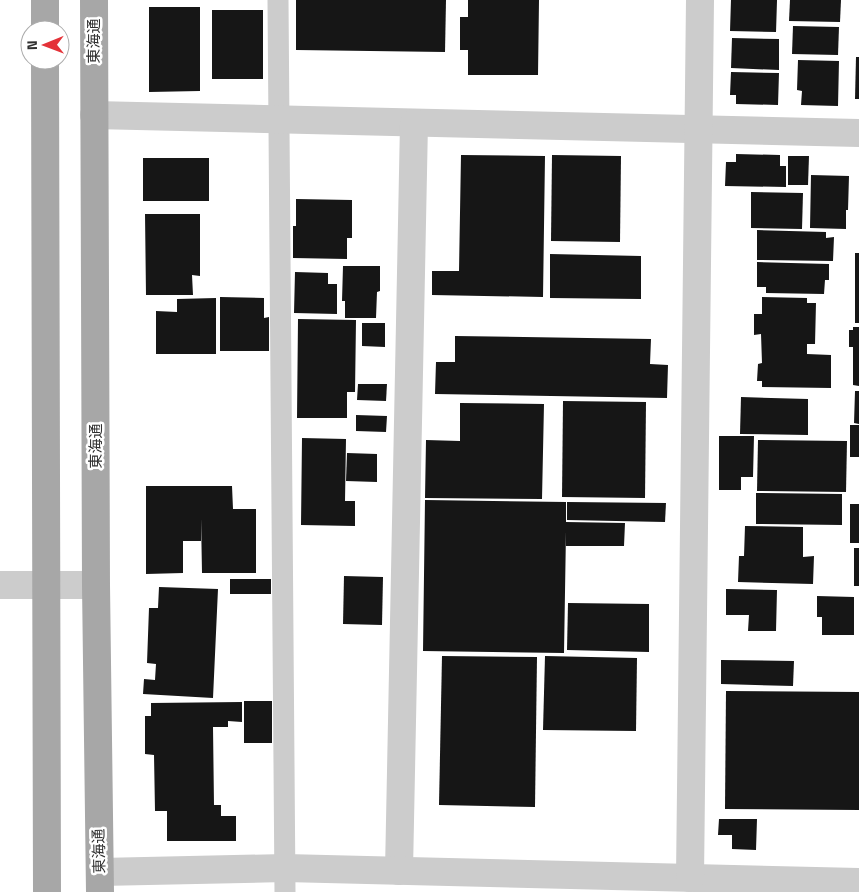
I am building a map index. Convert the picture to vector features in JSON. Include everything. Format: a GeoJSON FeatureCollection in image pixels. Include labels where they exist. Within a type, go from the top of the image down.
{"type":"FeatureCollection","features":[{"type":"Feature","properties":{"kind":"main road"},"geometry":{"type":"LineString","coordinates":[[45,0],[45,20]]}},
{"type":"Feature","properties":{"kind":"main road","name":"東海通"},"geometry":{"type":"LineString","coordinates":[[94,0],[96,584],[100,882]]}},
{"type":"Feature","properties":{"kind":"main road"},"geometry":{"type":"LineString","coordinates":[[45,70],[48,892]]}},
{"type":"Feature","properties":{"kind":"street"},"geometry":{"type":"LineString","coordinates":[[690,878],[700,0]]}},
{"type":"Feature","properties":{"kind":"street"},"geometry":{"type":"LineString","coordinates":[[94,115],[859,134]]}},
{"type":"Feature","properties":{"kind":"street"},"geometry":{"type":"LineString","coordinates":[[399,871],[414,123]]}},
{"type":"Feature","properties":{"kind":"street"},"geometry":{"type":"LineString","coordinates":[[0,585],[96,584]]}},
{"type":"Feature","properties":{"kind":"street"},"geometry":{"type":"LineString","coordinates":[[100,882],[285,880],[399,871],[859,882]]}},
{"type":"Feature","properties":{"kind":"lane"},"geometry":{"type":"LineString","coordinates":[[278,0],[285,880]]}},
{"type":"Feature","properties":{"kind":"building"},"geometry":{"type":"Polygon","coordinates":[[[296,0],[446,0],[445,52],[296,50],[296,0]]]}},
{"type":"Feature","properties":{"kind":"building"},"geometry":{"type":"Polygon","coordinates":[[[468,0],[539,0],[538,75],[468,75],[468,50],[460,50],[460,17],[468,17],[468,0]]]}},
{"type":"Feature","properties":{"kind":"building"},"geometry":{"type":"Polygon","coordinates":[[[731,0],[777,0],[776,32],[730,31],[731,0]]]}},
{"type":"Feature","properties":{"kind":"building"},"geometry":{"type":"Polygon","coordinates":[[[790,0],[841,0],[840,22],[789,21],[790,0]]]}},
{"type":"Feature","properties":{"kind":"building"},"geometry":{"type":"Polygon","coordinates":[[[149,7],[200,7],[200,91],[149,92],[149,7]]]}},
{"type":"Feature","properties":{"kind":"building"},"geometry":{"type":"Polygon","coordinates":[[[212,10],[263,10],[263,79],[212,79],[212,10]]]}},
{"type":"Feature","properties":{"kind":"building"},"geometry":{"type":"Polygon","coordinates":[[[793,26],[839,27],[838,55],[792,54],[793,26]]]}},
{"type":"Feature","properties":{"kind":"building"},"geometry":{"type":"Polygon","coordinates":[[[732,38],[779,39],[779,70],[731,68],[732,38]]]}},
{"type":"Feature","properties":{"kind":"building"},"geometry":{"type":"Polygon","coordinates":[[[856,57],[859,57],[859,99],[855,99],[856,57]]]}},
{"type":"Feature","properties":{"kind":"building"},"geometry":{"type":"Polygon","coordinates":[[[798,60],[839,61],[838,106],[801,105],[802,91],[797,90],[798,60]]]}},
{"type":"Feature","properties":{"kind":"building"},"geometry":{"type":"Polygon","coordinates":[[[731,72],[779,73],[778,105],[736,104],[736,95],[730,95],[731,72]]]}},
{"type":"Feature","properties":{"kind":"building"},"geometry":{"type":"Polygon","coordinates":[[[736,154],[780,155],[780,166],[786,166],[786,187],[725,186],[726,162],[736,162],[736,154]]]}},
{"type":"Feature","properties":{"kind":"building"},"geometry":{"type":"Polygon","coordinates":[[[461,155],[545,156],[543,297],[432,295],[432,271],[459,271],[461,155]]]}},
{"type":"Feature","properties":{"kind":"building"},"geometry":{"type":"Polygon","coordinates":[[[552,155],[621,156],[620,242],[551,241],[552,155]]]}},
{"type":"Feature","properties":{"kind":"building"},"geometry":{"type":"Polygon","coordinates":[[[788,156],[809,156],[808,185],[788,185],[788,156]]]}},
{"type":"Feature","properties":{"kind":"building"},"geometry":{"type":"Polygon","coordinates":[[[143,158],[209,158],[209,201],[143,201],[143,158]]]}},
{"type":"Feature","properties":{"kind":"building"},"geometry":{"type":"Polygon","coordinates":[[[811,175],[849,176],[846,229],[810,228],[811,175]]]}},
{"type":"Feature","properties":{"kind":"building"},"geometry":{"type":"Polygon","coordinates":[[[751,192],[803,193],[802,229],[751,228],[751,192]]]}},
{"type":"Feature","properties":{"kind":"building"},"geometry":{"type":"Polygon","coordinates":[[[296,199],[352,200],[352,238],[347,238],[347,259],[293,258],[293,226],[296,226],[296,199]]]}},
{"type":"Feature","properties":{"kind":"building"},"geometry":{"type":"Polygon","coordinates":[[[145,214],[200,214],[200,276],[192,275],[193,295],[146,295],[145,214]]]}},
{"type":"Feature","properties":{"kind":"building"},"geometry":{"type":"Polygon","coordinates":[[[757,230],[826,232],[826,238],[834,237],[833,261],[757,260],[757,230]]]}},
{"type":"Feature","properties":{"kind":"building"},"geometry":{"type":"Polygon","coordinates":[[[855,253],[859,253],[859,323],[855,323],[855,253]]]}},
{"type":"Feature","properties":{"kind":"building"},"geometry":{"type":"Polygon","coordinates":[[[550,254],[641,256],[641,299],[550,298],[550,254]]]}},
{"type":"Feature","properties":{"kind":"building"},"geometry":{"type":"Polygon","coordinates":[[[757,262],[829,264],[829,280],[825,280],[824,294],[766,293],[766,287],[757,287],[757,262]]]}},
{"type":"Feature","properties":{"kind":"building"},"geometry":{"type":"Polygon","coordinates":[[[343,266],[380,266],[380,291],[377,292],[376,318],[345,318],[345,301],[342,301],[343,266]]]}},
{"type":"Feature","properties":{"kind":"building"},"geometry":{"type":"Polygon","coordinates":[[[295,272],[328,273],[328,284],[337,284],[337,314],[294,313],[295,272]]]}},
{"type":"Feature","properties":{"kind":"building"},"geometry":{"type":"Polygon","coordinates":[[[220,297],[264,298],[264,318],[269,317],[269,351],[220,351],[220,297]]]}},
{"type":"Feature","properties":{"kind":"building"},"geometry":{"type":"Polygon","coordinates":[[[762,297],[807,298],[807,303],[816,303],[815,344],[807,344],[807,354],[831,355],[831,388],[762,387],[762,381],[757,381],[758,364],[762,363],[761,334],[754,335],[754,314],[762,314],[762,297]]]}},
{"type":"Feature","properties":{"kind":"building"},"geometry":{"type":"Polygon","coordinates":[[[216,298],[216,354],[156,354],[156,311],[177,312],[177,299],[216,298]]]}},
{"type":"Feature","properties":{"kind":"building"},"geometry":{"type":"Polygon","coordinates":[[[298,319],[356,320],[355,392],[347,392],[347,418],[297,418],[298,319]]]}},
{"type":"Feature","properties":{"kind":"building"},"geometry":{"type":"Polygon","coordinates":[[[362,323],[385,323],[385,347],[362,346],[362,323]]]}},
{"type":"Feature","properties":{"kind":"building"},"geometry":{"type":"Polygon","coordinates":[[[853,327],[859,327],[859,386],[853,385],[853,347],[849,347],[849,330],[853,330],[853,327]]]}},
{"type":"Feature","properties":{"kind":"building"},"geometry":{"type":"Polygon","coordinates":[[[455,336],[651,339],[650,364],[668,365],[667,398],[435,394],[436,362],[455,362],[455,336]]]}},
{"type":"Feature","properties":{"kind":"building"},"geometry":{"type":"Polygon","coordinates":[[[358,384],[387,384],[386,401],[357,400],[358,384]]]}},
{"type":"Feature","properties":{"kind":"building"},"geometry":{"type":"Polygon","coordinates":[[[855,391],[859,391],[859,424],[854,423],[855,391]]]}},
{"type":"Feature","properties":{"kind":"building"},"geometry":{"type":"Polygon","coordinates":[[[741,397],[808,399],[808,435],[740,434],[741,397]]]}},
{"type":"Feature","properties":{"kind":"building"},"geometry":{"type":"Polygon","coordinates":[[[563,401],[646,402],[645,498],[562,497],[563,401]]]}},
{"type":"Feature","properties":{"kind":"building"},"geometry":{"type":"Polygon","coordinates":[[[460,403],[544,404],[542,499],[425,498],[426,440],[460,441],[460,403]]]}},
{"type":"Feature","properties":{"kind":"building"},"geometry":{"type":"Polygon","coordinates":[[[356,415],[387,416],[386,432],[356,431],[356,415]]]}},
{"type":"Feature","properties":{"kind":"building"},"geometry":{"type":"Polygon","coordinates":[[[850,425],[859,425],[859,457],[850,457],[850,425]]]}},
{"type":"Feature","properties":{"kind":"building"},"geometry":{"type":"Polygon","coordinates":[[[719,436],[754,436],[753,477],[741,477],[741,490],[719,490],[719,436]]]}},
{"type":"Feature","properties":{"kind":"building"},"geometry":{"type":"Polygon","coordinates":[[[302,438],[346,439],[345,501],[355,501],[355,526],[301,525],[302,438]]]}},
{"type":"Feature","properties":{"kind":"building"},"geometry":{"type":"Polygon","coordinates":[[[758,440],[847,441],[846,492],[757,491],[758,440]]]}},
{"type":"Feature","properties":{"kind":"building"},"geometry":{"type":"Polygon","coordinates":[[[347,453],[377,454],[377,482],[346,481],[347,453]]]}},
{"type":"Feature","properties":{"kind":"building"},"geometry":{"type":"Polygon","coordinates":[[[146,486],[232,486],[233,509],[256,509],[256,573],[202,573],[201,518],[201,541],[183,541],[183,573],[146,574],[146,486]]]}},
{"type":"Feature","properties":{"kind":"building"},"geometry":{"type":"Polygon","coordinates":[[[756,493],[842,494],[842,525],[756,524],[756,493]]]}},
{"type":"Feature","properties":{"kind":"building"},"geometry":{"type":"Polygon","coordinates":[[[425,500],[566,502],[566,522],[625,523],[624,546],[566,546],[566,531],[564,653],[423,651],[425,500]]]}},
{"type":"Feature","properties":{"kind":"building"},"geometry":{"type":"Polygon","coordinates":[[[567,502],[666,503],[665,522],[567,520],[567,502]]]}},
{"type":"Feature","properties":{"kind":"building"},"geometry":{"type":"Polygon","coordinates":[[[850,504],[859,504],[859,543],[850,543],[850,504]]]}},
{"type":"Feature","properties":{"kind":"building"},"geometry":{"type":"Polygon","coordinates":[[[745,526],[803,527],[803,557],[814,556],[813,584],[738,582],[739,556],[744,556],[745,526]]]}},
{"type":"Feature","properties":{"kind":"building"},"geometry":{"type":"Polygon","coordinates":[[[854,548],[859,548],[859,586],[854,586],[854,548]]]}},
{"type":"Feature","properties":{"kind":"building"},"geometry":{"type":"Polygon","coordinates":[[[344,576],[383,577],[382,625],[343,624],[344,576]]]}},
{"type":"Feature","properties":{"kind":"building"},"geometry":{"type":"Polygon","coordinates":[[[230,579],[271,579],[271,594],[230,594],[230,579]]]}},
{"type":"Feature","properties":{"kind":"building"},"geometry":{"type":"Polygon","coordinates":[[[159,587],[218,589],[213,698],[143,694],[144,679],[155,680],[156,664],[147,663],[149,608],[158,608],[159,587]]]}},
{"type":"Feature","properties":{"kind":"building"},"geometry":{"type":"Polygon","coordinates":[[[726,589],[777,590],[776,631],[748,631],[749,615],[726,615],[726,589]]]}},
{"type":"Feature","properties":{"kind":"building"},"geometry":{"type":"Polygon","coordinates":[[[817,596],[854,597],[854,635],[822,635],[822,617],[817,617],[817,596]]]}},
{"type":"Feature","properties":{"kind":"building"},"geometry":{"type":"Polygon","coordinates":[[[568,603],[649,604],[649,652],[567,650],[568,603]]]}},
{"type":"Feature","properties":{"kind":"building"},"geometry":{"type":"Polygon","coordinates":[[[442,656],[537,657],[535,807],[439,805],[442,656]]]}},
{"type":"Feature","properties":{"kind":"building"},"geometry":{"type":"Polygon","coordinates":[[[545,656],[637,658],[636,731],[543,730],[545,656]]]}},
{"type":"Feature","properties":{"kind":"building"},"geometry":{"type":"Polygon","coordinates":[[[721,660],[794,661],[793,686],[721,684],[721,660]]]}},
{"type":"Feature","properties":{"kind":"building"},"geometry":{"type":"Polygon","coordinates":[[[726,691],[859,692],[859,810],[725,809],[726,691]]]}},
{"type":"Feature","properties":{"kind":"building"},"geometry":{"type":"Polygon","coordinates":[[[244,701],[272,701],[272,743],[244,743],[244,701]]]}},
{"type":"Feature","properties":{"kind":"building"},"geometry":{"type":"Polygon","coordinates":[[[242,702],[242,722],[228,721],[228,727],[213,727],[214,805],[221,805],[221,816],[236,816],[236,841],[167,841],[167,811],[155,811],[154,755],[145,754],[145,716],[151,716],[151,703],[242,702]]]}},
{"type":"Feature","properties":{"kind":"building"},"geometry":{"type":"Polygon","coordinates":[[[719,819],[757,819],[756,850],[732,849],[732,835],[718,835],[719,819]]]}}]}
